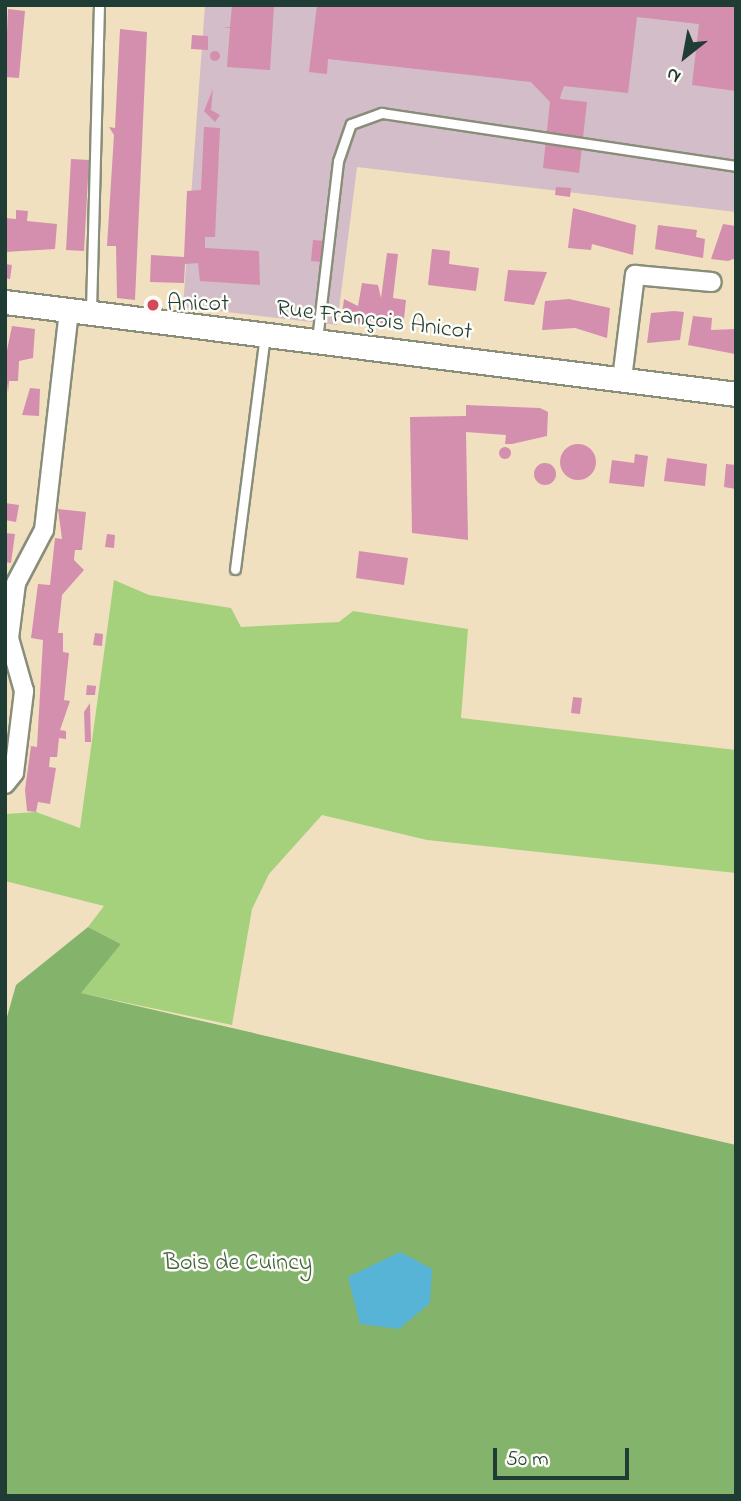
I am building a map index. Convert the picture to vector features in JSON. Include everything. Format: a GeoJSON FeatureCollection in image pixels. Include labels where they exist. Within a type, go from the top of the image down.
{"type":"FeatureCollection","features":[{"type":"Feature","properties":{"kind":"street"},"geometry":{"type":"LineString","coordinates":[[622,379],[635,275],[712,282]]}},
{"type":"Feature","properties":{"kind":"street","name":"Rue François Anicot"},"geometry":{"type":"LineString","coordinates":[[5,302],[736,394]]}},
{"type":"Feature","properties":{"kind":"street"},"geometry":{"type":"LineString","coordinates":[[5,784],[14,773],[24,691],[7,637],[11,582],[44,530],[80,311]]}},
{"type":"Feature","properties":{"kind":"lane"},"geometry":{"type":"LineString","coordinates":[[80,311],[99,5]]}},
{"type":"Feature","properties":{"kind":"lane"},"geometry":{"type":"LineString","coordinates":[[317,340],[338,161],[351,124],[382,113],[736,166]]}},
{"type":"Feature","properties":{"kind":"lane"},"geometry":{"type":"LineString","coordinates":[[235,569],[266,334]]}},
{"type":"Feature","properties":{"kind":"shaded area"},"geometry":{"type":"Polygon","coordinates":[[[205,5],[736,5],[736,212],[357,167],[337,325],[183,307],[205,5]]]}},
{"type":"Feature","properties":{"kind":"green space"},"geometry":{"type":"Polygon","coordinates":[[[114,580],[149,595],[231,608],[241,627],[339,622],[353,611],[468,629],[461,718],[736,750],[736,873],[427,840],[322,815],[269,874],[252,909],[232,1025],[80,993],[121,944],[88,927],[104,906],[5,881],[5,814],[36,812],[80,828],[114,580]]]}},
{"type":"Feature","properties":{"kind":"green space","name":"Bois de Cuincy"},"geometry":{"type":"Polygon","coordinates":[[[88,927],[121,944],[81,993],[736,1145],[736,1496],[5,1496],[5,1024],[16,985],[88,927]]]}},
{"type":"Feature","properties":{"kind":"water"},"geometry":{"type":"Polygon","coordinates":[[[400,1252],[432,1269],[430,1303],[399,1329],[360,1324],[348,1277],[400,1252]]]}},
{"type":"Feature","properties":{"kind":"building"},"geometry":{"type":"Polygon","coordinates":[[[232,5],[274,5],[270,70],[227,67],[230,28],[222,27],[230,27],[232,5]]]}},
{"type":"Feature","properties":{"kind":"building"},"geometry":{"type":"Polygon","coordinates":[[[317,5],[736,5],[736,91],[692,85],[699,24],[637,17],[628,93],[564,86],[561,94],[560,99],[587,102],[579,173],[543,168],[550,102],[531,82],[328,59],[327,74],[309,72],[317,5]]]}},
{"type":"Feature","properties":{"kind":"building"},"geometry":{"type":"Polygon","coordinates":[[[8,9],[25,11],[19,78],[5,77],[8,9]]]}},
{"type":"Feature","properties":{"kind":"building"},"geometry":{"type":"Polygon","coordinates":[[[120,29],[147,32],[135,300],[117,298],[116,246],[107,246],[114,135],[109,127],[115,128],[120,29]]]}},
{"type":"Feature","properties":{"kind":"building"},"geometry":{"type":"Polygon","coordinates":[[[192,35],[208,36],[208,50],[191,49],[192,35]]]}},
{"type":"Feature","properties":{"kind":"building"},"geometry":{"type":"Polygon","coordinates":[[[215,51],[219,52],[219,60],[215,61],[211,60],[210,56],[211,52],[215,51]]]}},
{"type":"Feature","properties":{"kind":"building"},"geometry":{"type":"Polygon","coordinates":[[[213,89],[211,110],[220,115],[215,122],[204,111],[213,89]]]}},
{"type":"Feature","properties":{"kind":"building"},"geometry":{"type":"Polygon","coordinates":[[[204,127],[220,128],[215,237],[205,237],[205,248],[259,251],[260,285],[200,281],[198,263],[185,264],[184,283],[150,282],[151,255],[184,257],[187,191],[201,190],[204,127]]]}},
{"type":"Feature","properties":{"kind":"building"},"geometry":{"type":"Polygon","coordinates":[[[71,159],[89,160],[84,251],[66,250],[71,159]]]}},
{"type":"Feature","properties":{"kind":"building"},"geometry":{"type":"Polygon","coordinates":[[[556,187],[571,188],[570,197],[555,195],[556,187]]]}},
{"type":"Feature","properties":{"kind":"building"},"geometry":{"type":"Polygon","coordinates":[[[573,208],[636,225],[633,255],[592,244],[591,250],[568,248],[573,208]]]}},
{"type":"Feature","properties":{"kind":"building"},"geometry":{"type":"Polygon","coordinates":[[[16,210],[28,211],[27,221],[57,224],[55,249],[5,252],[5,218],[16,219],[16,210]]]}},
{"type":"Feature","properties":{"kind":"building"},"geometry":{"type":"Polygon","coordinates":[[[723,224],[736,226],[736,258],[728,261],[711,259],[723,224]]]}},
{"type":"Feature","properties":{"kind":"building"},"geometry":{"type":"Polygon","coordinates":[[[658,225],[697,230],[696,237],[705,239],[703,258],[655,249],[658,225]]]}},
{"type":"Feature","properties":{"kind":"building"},"geometry":{"type":"Polygon","coordinates":[[[313,240],[324,241],[322,262],[311,261],[313,240]]]}},
{"type":"Feature","properties":{"kind":"building"},"geometry":{"type":"Polygon","coordinates":[[[432,249],[450,251],[449,264],[479,268],[476,291],[428,285],[432,249]]]}},
{"type":"Feature","properties":{"kind":"building"},"geometry":{"type":"Polygon","coordinates":[[[387,253],[398,254],[393,298],[406,300],[403,328],[341,323],[344,299],[358,306],[362,283],[378,285],[381,298],[387,253]]]}},
{"type":"Feature","properties":{"kind":"building"},"geometry":{"type":"Polygon","coordinates":[[[5,264],[12,265],[10,279],[5,278],[5,264]]]}},
{"type":"Feature","properties":{"kind":"building"},"geometry":{"type":"Polygon","coordinates":[[[508,270],[547,272],[534,305],[504,301],[508,270]]]}},
{"type":"Feature","properties":{"kind":"building"},"geometry":{"type":"Polygon","coordinates":[[[569,299],[610,308],[607,338],[575,328],[542,330],[545,301],[569,299]]]}},
{"type":"Feature","properties":{"kind":"building"},"geometry":{"type":"Polygon","coordinates":[[[684,312],[680,340],[647,343],[651,313],[684,312]]]}},
{"type":"Feature","properties":{"kind":"building"},"geometry":{"type":"Polygon","coordinates":[[[693,316],[712,318],[711,330],[736,329],[735,354],[688,345],[693,316]]]}},
{"type":"Feature","properties":{"kind":"building"},"geometry":{"type":"Polygon","coordinates":[[[12,326],[35,329],[33,358],[19,361],[18,381],[9,381],[8,393],[5,360],[12,326]]]}},
{"type":"Feature","properties":{"kind":"building"},"geometry":{"type":"Polygon","coordinates":[[[30,388],[40,389],[39,416],[22,415],[30,388]]]}},
{"type":"Feature","properties":{"kind":"building"},"geometry":{"type":"Polygon","coordinates":[[[466,405],[540,408],[548,412],[547,436],[505,444],[506,435],[466,432],[468,540],[412,533],[410,417],[466,416],[466,405]]]}},
{"type":"Feature","properties":{"kind":"building"},"geometry":{"type":"Polygon","coordinates":[[[578,444],[591,449],[596,462],[591,475],[578,480],[565,475],[560,462],[565,449],[578,444]]]}},
{"type":"Feature","properties":{"kind":"building"},"geometry":{"type":"Polygon","coordinates":[[[505,447],[511,453],[505,459],[499,453],[505,447]]]}},
{"type":"Feature","properties":{"kind":"building"},"geometry":{"type":"Polygon","coordinates":[[[635,454],[648,456],[644,487],[609,483],[612,460],[634,463],[635,454]]]}},
{"type":"Feature","properties":{"kind":"building"},"geometry":{"type":"Polygon","coordinates":[[[667,458],[707,464],[705,486],[664,481],[667,458]]]}},
{"type":"Feature","properties":{"kind":"building"},"geometry":{"type":"Polygon","coordinates":[[[545,463],[553,466],[556,474],[553,482],[545,485],[537,482],[534,474],[537,466],[545,463]]]}},
{"type":"Feature","properties":{"kind":"building"},"geometry":{"type":"Polygon","coordinates":[[[726,464],[736,465],[736,489],[724,487],[726,464]]]}},
{"type":"Feature","properties":{"kind":"building"},"geometry":{"type":"Polygon","coordinates":[[[5,503],[19,505],[16,522],[5,520],[5,503]]]}},
{"type":"Feature","properties":{"kind":"building"},"geometry":{"type":"Polygon","coordinates":[[[58,509],[86,512],[82,550],[75,550],[74,560],[84,570],[62,595],[58,633],[63,633],[63,652],[69,653],[64,700],[70,701],[60,730],[66,731],[66,739],[59,738],[57,757],[50,757],[49,767],[56,768],[50,804],[38,802],[36,812],[27,811],[25,790],[31,746],[37,747],[43,640],[31,638],[38,584],[50,585],[55,538],[62,539],[58,509]]]}},
{"type":"Feature","properties":{"kind":"building"},"geometry":{"type":"Polygon","coordinates":[[[5,533],[15,534],[11,563],[5,562],[5,533]]]}},
{"type":"Feature","properties":{"kind":"building"},"geometry":{"type":"Polygon","coordinates":[[[107,534],[115,535],[114,548],[105,547],[107,534]]]}},
{"type":"Feature","properties":{"kind":"building"},"geometry":{"type":"Polygon","coordinates":[[[359,551],[408,558],[404,585],[356,578],[359,551]]]}},
{"type":"Feature","properties":{"kind":"building"},"geometry":{"type":"Polygon","coordinates":[[[95,633],[103,634],[102,646],[93,645],[95,633]]]}},
{"type":"Feature","properties":{"kind":"building"},"geometry":{"type":"Polygon","coordinates":[[[87,685],[96,686],[95,695],[86,695],[87,685]]]}},
{"type":"Feature","properties":{"kind":"building"},"geometry":{"type":"Polygon","coordinates":[[[573,697],[582,698],[580,714],[571,713],[573,697]]]}},
{"type":"Feature","properties":{"kind":"building"},"geometry":{"type":"Polygon","coordinates":[[[90,703],[91,742],[85,742],[84,712],[90,703]]]}},
{"type":"Feature","properties":{"kind":"place","name":"Anicot"},"geometry":{"type":"Point","coordinates":[153,305]}}]}
